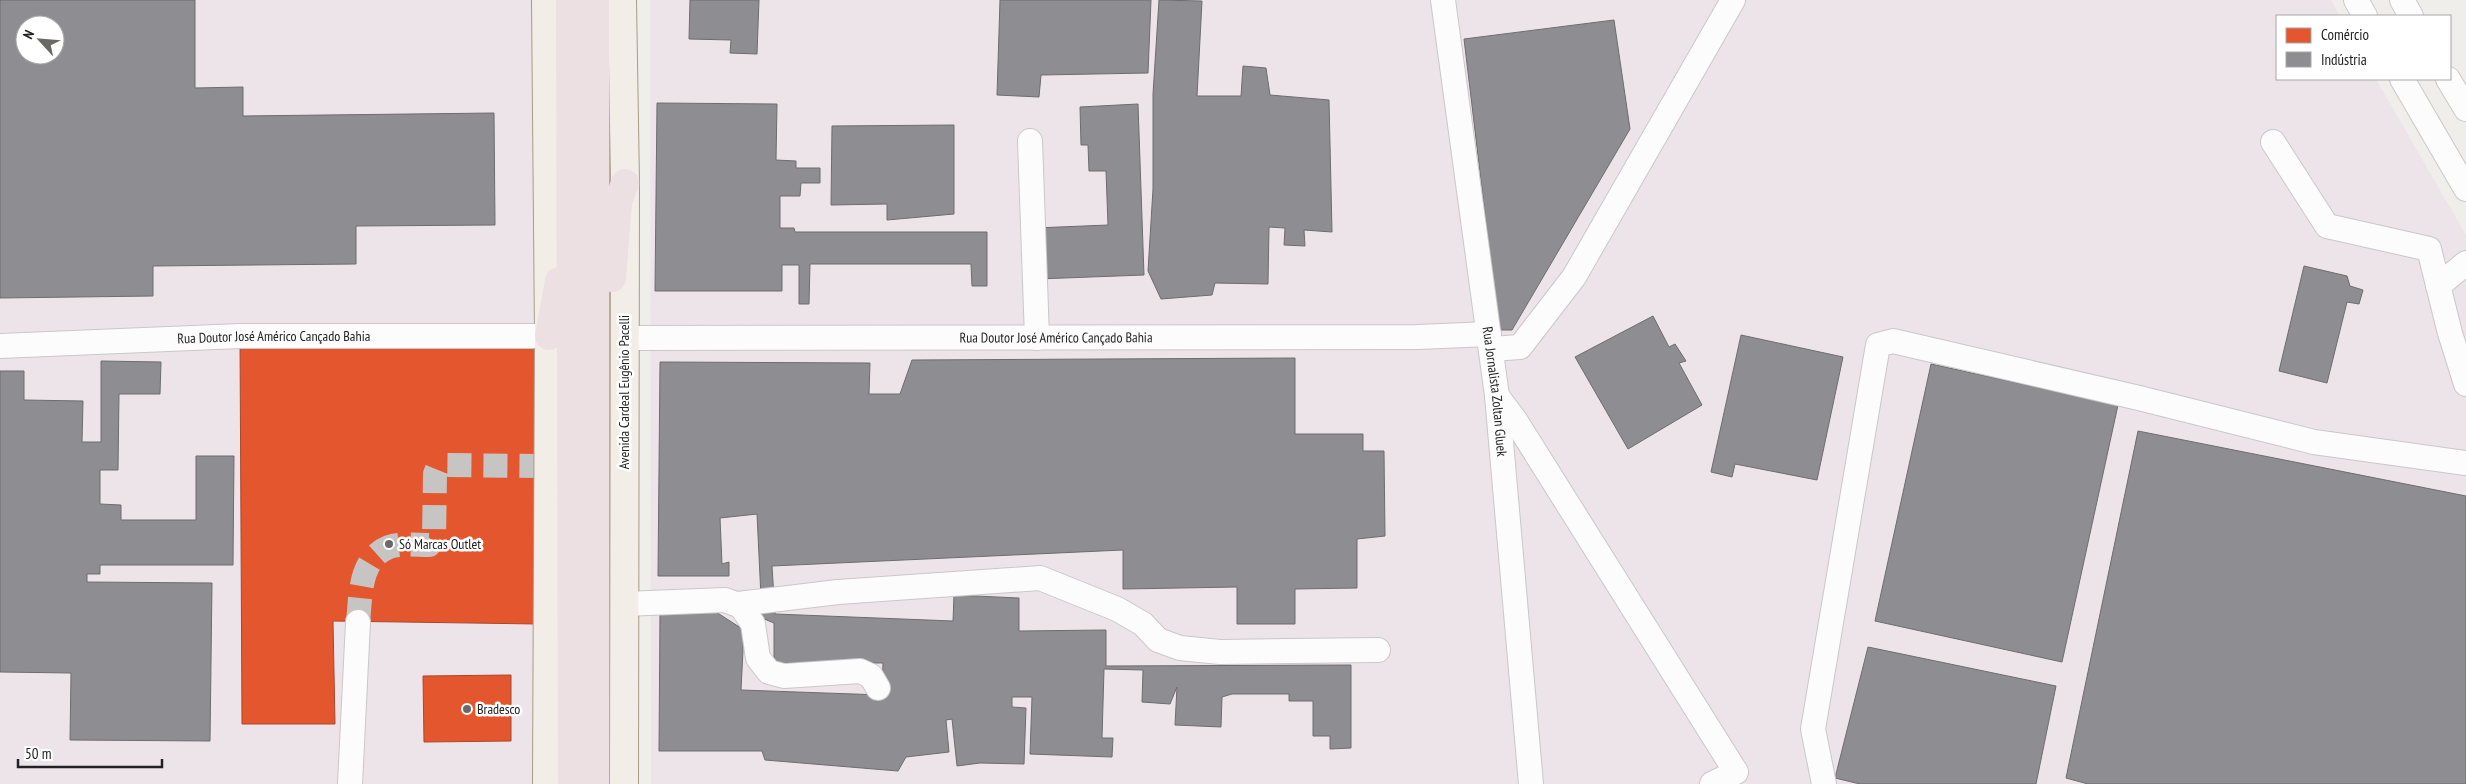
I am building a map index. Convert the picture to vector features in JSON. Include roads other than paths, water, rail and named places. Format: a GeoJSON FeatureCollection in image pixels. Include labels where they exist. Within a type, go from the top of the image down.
{"type":"FeatureCollection","features":[{"type":"Feature","properties":{"kind":"highway","name":"Avenida Cardeal Eugênio Pacelli"},"geometry":{"type":"LineString","coordinates":[[570,0],[587,18],[595,416],[595,784]]}},
{"type":"Feature","properties":{"kind":"highway","name":"Avenida Cardeal Eugênio Pacelli"},"geometry":{"type":"LineString","coordinates":[[572,784],[571,218],[587,18]]}},
{"type":"Feature","properties":{"kind":"highway"},"geometry":{"type":"LineString","coordinates":[[595,416],[602,395],[618,202],[625,183]]}},
{"type":"Feature","properties":{"kind":"highway"},"geometry":{"type":"LineString","coordinates":[[548,336],[571,218]]}},
{"type":"Feature","properties":{"kind":"main road"},"geometry":{"type":"LineString","coordinates":[[546,0],[548,336],[542,465],[547,784]]}},
{"type":"Feature","properties":{"kind":"main road","name":"Avenida Cardeal Eugênio Pacelli"},"geometry":{"type":"LineString","coordinates":[[622,0],[625,183],[624,784]]}},
{"type":"Feature","properties":{"kind":"street","name":"Rua Jornalista Zoltan Gluek"},"geometry":{"type":"LineString","coordinates":[[1442,0],[1497,396],[1531,784]]}},
{"type":"Feature","properties":{"kind":"street","name":"Rua Doutor José Américo Cançado Bahia"},"geometry":{"type":"LineString","coordinates":[[624,338],[1418,337],[1490,341],[1520,346],[1574,277],[1733,0]]}},
{"type":"Feature","properties":{"kind":"street"},"geometry":{"type":"LineString","coordinates":[[2356,0],[2364,15]]}},
{"type":"Feature","properties":{"kind":"street"},"geometry":{"type":"LineString","coordinates":[[2402,0],[2411,15]]}},
{"type":"Feature","properties":{"kind":"street"},"geometry":{"type":"LineString","coordinates":[[2403,80],[2466,189]]}},
{"type":"Feature","properties":{"kind":"street"},"geometry":{"type":"LineString","coordinates":[[2449,80],[2466,109]]}},
{"type":"Feature","properties":{"kind":"street"},"geometry":{"type":"LineString","coordinates":[[1030,141],[1037,338]]}},
{"type":"Feature","properties":{"kind":"street"},"geometry":{"type":"LineString","coordinates":[[2273,142],[2327,226],[2429,249],[2466,384]]}},
{"type":"Feature","properties":{"kind":"street"},"geometry":{"type":"LineString","coordinates":[[2438,286],[2466,263]]}},
{"type":"Feature","properties":{"kind":"street","name":"Rua Doutor José Américo Cançado Bahia"},"geometry":{"type":"LineString","coordinates":[[0,346],[240,336],[548,336]]}},
{"type":"Feature","properties":{"kind":"street"},"geometry":{"type":"LineString","coordinates":[[1824,784],[1813,729],[1878,345],[1893,341],[2139,398],[2314,442],[2466,462]]}},
{"type":"Feature","properties":{"kind":"street"},"geometry":{"type":"LineString","coordinates":[[1497,396],[1520,429],[1736,772],[1712,784]]}},
{"type":"Feature","properties":{"kind":"street"},"geometry":{"type":"LineString","coordinates":[[624,604],[725,600],[738,604],[838,592],[1040,578],[1117,609],[1144,624],[1158,640],[1180,648],[1220,652],[1378,650]]}},
{"type":"Feature","properties":{"kind":"street"},"geometry":{"type":"LineString","coordinates":[[738,604],[753,624],[758,658],[769,672],[784,676],[860,671],[871,676],[878,688]]}},
{"type":"Feature","properties":{"kind":"street"},"geometry":{"type":"LineString","coordinates":[[350,784],[358,622]]}},
{"type":"Feature","properties":{"kind":"tunnel"},"geometry":{"type":"LineString","coordinates":[[358,622],[363,578],[372,560],[389,547],[429,545],[434,539],[435,474],[437,469],[444,465],[537,466]]}},
{"type":"Feature","properties":{"kind":"place","name":"Só Marcas Outlet"},"geometry":{"type":"Point","coordinates":[389,544]}},
{"type":"Feature","properties":{"kind":"place","name":"Bradesco"},"geometry":{"type":"Point","coordinates":[467,709]}}]}
